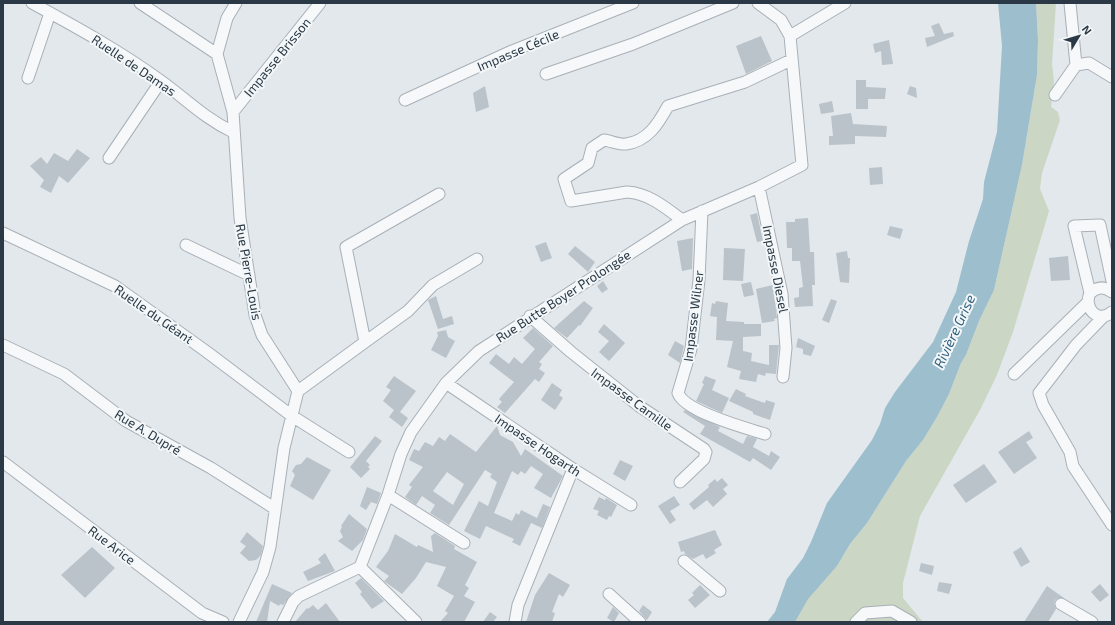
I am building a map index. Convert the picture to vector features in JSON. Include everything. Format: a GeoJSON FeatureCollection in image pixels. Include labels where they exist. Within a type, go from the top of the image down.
{"type":"FeatureCollection","features":[{"type":"Feature","properties":{"kind":"street","name":"Ruelle de Damas"},"geometry":{"type":"LineString","coordinates":[[32,3],[108,46],[161,81],[212,122],[233,132]]}},
{"type":"Feature","properties":{"kind":"street"},"geometry":{"type":"LineString","coordinates":[[140,3],[217,54],[227,18],[236,3]]}},
{"type":"Feature","properties":{"kind":"street","name":"Impasse Brisson"},"geometry":{"type":"LineString","coordinates":[[233,112],[320,3]]}},
{"type":"Feature","properties":{"kind":"street","name":"Impasse Cécile"},"geometry":{"type":"LineString","coordinates":[[405,100],[512,51],[633,3]]}},
{"type":"Feature","properties":{"kind":"street"},"geometry":{"type":"LineString","coordinates":[[546,74],[633,44],[733,3]]}},
{"type":"Feature","properties":{"kind":"street","name":"Rue Butte Boyer Prolongée"},"geometry":{"type":"LineString","coordinates":[[360,567],[388,495],[401,454],[411,432],[446,383],[479,351],[530,316],[682,220],[802,166],[791,60],[790,36],[781,20],[758,3]]}},
{"type":"Feature","properties":{"kind":"street"},"geometry":{"type":"LineString","coordinates":[[790,36],[845,3]]}},
{"type":"Feature","properties":{"kind":"street"},"geometry":{"type":"LineString","coordinates":[[1055,95],[1076,65],[1070,3]]}},
{"type":"Feature","properties":{"kind":"street"},"geometry":{"type":"LineString","coordinates":[[28,78],[50,12]]}},
{"type":"Feature","properties":{"kind":"street","name":"Rue Pierre-Louis"},"geometry":{"type":"LineString","coordinates":[[217,54],[233,112],[233,132],[240,218],[255,315],[262,335],[298,391]]}},
{"type":"Feature","properties":{"kind":"street"},"geometry":{"type":"LineString","coordinates":[[682,220],[659,203],[634,192],[571,201],[564,180],[588,163],[592,148],[604,140],[625,144],[646,137],[658,123],[668,106],[745,82],[791,60]]}},
{"type":"Feature","properties":{"kind":"street"},"geometry":{"type":"LineString","coordinates":[[1076,65],[1089,63],[1112,77]]}},
{"type":"Feature","properties":{"kind":"street"},"geometry":{"type":"LineString","coordinates":[[109,158],[161,81]]}},
{"type":"Feature","properties":{"kind":"street","name":"Impasse Diesel"},"geometry":{"type":"LineString","coordinates":[[759,186],[782,294],[786,348],[783,377]]}},
{"type":"Feature","properties":{"kind":"street"},"geometry":{"type":"LineString","coordinates":[[365,342],[346,246],[439,194]]}},
{"type":"Feature","properties":{"kind":"street","name":"Impasse Wilner"},"geometry":{"type":"LineString","coordinates":[[702,211],[699,280],[691,349],[678,393],[684,402],[704,413],[765,434]]}},
{"type":"Feature","properties":{"kind":"street"},"geometry":{"type":"LineString","coordinates":[[1108,314],[1099,316],[1091,312],[1074,226],[1100,225],[1112,281]]}},
{"type":"Feature","properties":{"kind":"street","name":"Ruelle du Géant"},"geometry":{"type":"LineString","coordinates":[[3,233],[115,286],[207,352],[292,416],[349,452]]}},
{"type":"Feature","properties":{"kind":"street"},"geometry":{"type":"LineString","coordinates":[[186,245],[249,275]]}},
{"type":"Feature","properties":{"kind":"street"},"geometry":{"type":"LineString","coordinates":[[239,622],[263,572],[270,547],[274,508],[284,448],[298,391],[408,311],[433,285],[477,259]]}},
{"type":"Feature","properties":{"kind":"street"},"geometry":{"type":"LineString","coordinates":[[1014,374],[1098,288],[1104,288],[1112,292]]}},
{"type":"Feature","properties":{"kind":"street"},"geometry":{"type":"LineString","coordinates":[[1108,314],[1076,345],[1039,393],[1043,405],[1070,452],[1073,466],[1112,525]]}},
{"type":"Feature","properties":{"kind":"street","name":"Impasse Camille"},"geometry":{"type":"LineString","coordinates":[[530,316],[571,352],[639,406],[704,449],[706,452],[704,459],[680,482]]}},
{"type":"Feature","properties":{"kind":"street","name":"Rue A. Dupré"},"geometry":{"type":"LineString","coordinates":[[3,345],[64,374],[126,421],[211,468],[274,508]]}},
{"type":"Feature","properties":{"kind":"street","name":"Impasse Hogarth"},"geometry":{"type":"LineString","coordinates":[[446,383],[573,469],[631,505]]}},
{"type":"Feature","properties":{"kind":"street","name":"Rue Arice"},"geometry":{"type":"LineString","coordinates":[[3,462],[202,613],[223,622]]}},
{"type":"Feature","properties":{"kind":"street"},"geometry":{"type":"LineString","coordinates":[[515,622],[518,605],[573,469]]}},
{"type":"Feature","properties":{"kind":"street"},"geometry":{"type":"LineString","coordinates":[[388,495],[464,543]]}},
{"type":"Feature","properties":{"kind":"street"},"geometry":{"type":"LineString","coordinates":[[684,561],[720,592]]}},
{"type":"Feature","properties":{"kind":"street"},"geometry":{"type":"LineString","coordinates":[[283,622],[293,602],[299,596],[360,567],[416,622]]}},
{"type":"Feature","properties":{"kind":"street"},"geometry":{"type":"LineString","coordinates":[[609,594],[640,622]]}},
{"type":"Feature","properties":{"kind":"street"},"geometry":{"type":"LineString","coordinates":[[1061,604],[1092,622]]}},
{"type":"Feature","properties":{"kind":"street"},"geometry":{"type":"LineString","coordinates":[[856,622],[865,612],[892,611],[911,622]]}},
{"type":"Feature","properties":{"kind":"green space"},"geometry":{"type":"Polygon","coordinates":[[[1036,3],[1056,3],[1052,64],[1054,81],[1051,107],[1058,112],[1060,120],[1042,173],[1040,189],[1049,211],[1013,332],[997,375],[980,410],[920,516],[903,583],[903,598],[923,622],[795,622],[808,598],[837,566],[850,544],[867,523],[906,461],[923,440],[937,417],[949,394],[979,321],[994,290],[1022,165],[1037,75],[1038,40],[1036,3]]]}},
{"type":"Feature","properties":{"kind":"water","name":"Rivière Grise"},"geometry":{"type":"Polygon","coordinates":[[[998,3],[1036,3],[1038,40],[1037,75],[1022,165],[994,290],[979,321],[949,394],[937,417],[923,440],[906,461],[867,523],[850,544],[837,566],[808,599],[795,622],[767,622],[775,612],[787,579],[803,558],[827,503],[872,440],[880,424],[885,408],[895,392],[933,342],[956,292],[969,241],[983,199],[984,182],[997,132],[1002,46],[998,3]]]}},
{"type":"Feature","properties":{"kind":"building"},"geometry":{"type":"Polygon","coordinates":[[[939,23],[944,34],[953,32],[954,36],[927,47],[925,38],[935,36],[931,26],[939,23]]]}},
{"type":"Feature","properties":{"kind":"building"},"geometry":{"type":"Polygon","coordinates":[[[761,36],[772,61],[746,74],[736,46],[761,36]]]}},
{"type":"Feature","properties":{"kind":"building"},"geometry":{"type":"Polygon","coordinates":[[[889,40],[893,64],[882,65],[881,51],[875,53],[873,44],[889,40]]]}},
{"type":"Feature","properties":{"kind":"building"},"geometry":{"type":"Polygon","coordinates":[[[856,80],[866,80],[866,87],[886,88],[885,99],[868,99],[868,109],[856,109],[856,80]]]}},
{"type":"Feature","properties":{"kind":"building"},"geometry":{"type":"Polygon","coordinates":[[[485,86],[489,107],[476,112],[473,93],[485,86]]]}},
{"type":"Feature","properties":{"kind":"building"},"geometry":{"type":"Polygon","coordinates":[[[910,86],[916,88],[917,98],[907,94],[910,86]]]}},
{"type":"Feature","properties":{"kind":"building"},"geometry":{"type":"Polygon","coordinates":[[[832,101],[834,112],[821,114],[819,104],[832,101]]]}},
{"type":"Feature","properties":{"kind":"building"},"geometry":{"type":"Polygon","coordinates":[[[851,113],[853,124],[887,126],[886,137],[855,136],[855,144],[829,145],[829,136],[833,136],[831,116],[851,113]]]}},
{"type":"Feature","properties":{"kind":"building"},"geometry":{"type":"Polygon","coordinates":[[[77,149],[90,158],[68,183],[59,176],[51,193],[40,187],[44,180],[30,166],[41,157],[47,164],[54,153],[68,161],[77,149]]]}},
{"type":"Feature","properties":{"kind":"building"},"geometry":{"type":"Polygon","coordinates":[[[882,167],[883,184],[870,185],[869,168],[882,167]]]}},
{"type":"Feature","properties":{"kind":"building"},"geometry":{"type":"Polygon","coordinates":[[[757,213],[763,241],[757,242],[750,215],[757,213]]]}},
{"type":"Feature","properties":{"kind":"building"},"geometry":{"type":"Polygon","coordinates":[[[808,218],[810,252],[814,252],[815,285],[812,285],[813,306],[795,307],[794,298],[799,297],[799,288],[803,287],[800,261],[792,261],[792,248],[787,248],[786,222],[795,222],[795,219],[808,218]]]}},
{"type":"Feature","properties":{"kind":"building"},"geometry":{"type":"Polygon","coordinates":[[[890,226],[903,229],[900,239],[887,235],[890,226]]]}},
{"type":"Feature","properties":{"kind":"building"},"geometry":{"type":"Polygon","coordinates":[[[693,238],[692,269],[682,271],[677,241],[693,238]]]}},
{"type":"Feature","properties":{"kind":"building"},"geometry":{"type":"Polygon","coordinates":[[[546,242],[552,258],[541,262],[535,246],[546,242]]]}},
{"type":"Feature","properties":{"kind":"building"},"geometry":{"type":"Polygon","coordinates":[[[575,246],[595,262],[588,272],[568,254],[575,246]]]}},
{"type":"Feature","properties":{"kind":"building"},"geometry":{"type":"Polygon","coordinates":[[[724,248],[745,249],[743,281],[723,280],[724,248]]]}},
{"type":"Feature","properties":{"kind":"building"},"geometry":{"type":"Polygon","coordinates":[[[847,251],[848,258],[850,258],[849,283],[840,282],[836,253],[847,251]]]}},
{"type":"Feature","properties":{"kind":"building"},"geometry":{"type":"Polygon","coordinates":[[[1068,256],[1070,280],[1051,281],[1049,258],[1068,256]]]}},
{"type":"Feature","properties":{"kind":"building"},"geometry":{"type":"Polygon","coordinates":[[[603,281],[608,289],[602,293],[597,286],[603,281]]]}},
{"type":"Feature","properties":{"kind":"building"},"geometry":{"type":"Polygon","coordinates":[[[751,282],[754,295],[744,297],[741,284],[751,282]]]}},
{"type":"Feature","properties":{"kind":"building"},"geometry":{"type":"Polygon","coordinates":[[[773,285],[777,318],[774,319],[775,321],[762,323],[756,289],[773,285]]]}},
{"type":"Feature","properties":{"kind":"building"},"geometry":{"type":"Polygon","coordinates":[[[436,296],[443,319],[452,316],[454,324],[438,329],[428,300],[436,296]]]}},
{"type":"Feature","properties":{"kind":"building"},"geometry":{"type":"Polygon","coordinates":[[[831,299],[837,301],[829,323],[822,320],[831,299]]]}},
{"type":"Feature","properties":{"kind":"building"},"geometry":{"type":"Polygon","coordinates":[[[584,301],[593,308],[580,326],[579,325],[567,338],[554,328],[584,301]]]}},
{"type":"Feature","properties":{"kind":"building"},"geometry":{"type":"Polygon","coordinates":[[[716,301],[728,303],[726,321],[744,322],[744,324],[761,324],[761,336],[743,337],[743,351],[752,353],[751,361],[769,365],[769,345],[779,345],[776,374],[766,373],[765,376],[758,374],[756,382],[739,379],[741,371],[727,367],[733,341],[716,340],[717,317],[710,316],[712,303],[715,304],[716,301]]]}},
{"type":"Feature","properties":{"kind":"building"},"geometry":{"type":"Polygon","coordinates":[[[604,324],[625,343],[609,361],[599,352],[609,341],[598,332],[604,324]]]}},
{"type":"Feature","properties":{"kind":"building"},"geometry":{"type":"Polygon","coordinates":[[[533,328],[553,346],[539,362],[542,364],[539,369],[545,373],[539,382],[535,379],[505,413],[497,407],[502,402],[499,399],[514,382],[489,363],[496,354],[509,364],[514,357],[522,364],[535,349],[523,338],[533,328]]]}},
{"type":"Feature","properties":{"kind":"building"},"geometry":{"type":"Polygon","coordinates":[[[446,330],[448,337],[455,341],[446,358],[431,350],[438,336],[437,332],[446,330]]]}},
{"type":"Feature","properties":{"kind":"building"},"geometry":{"type":"Polygon","coordinates":[[[798,338],[815,346],[811,356],[803,354],[803,349],[796,347],[798,338]]]}},
{"type":"Feature","properties":{"kind":"building"},"geometry":{"type":"Polygon","coordinates":[[[675,341],[684,346],[680,363],[668,355],[675,341]]]}},
{"type":"Feature","properties":{"kind":"building"},"geometry":{"type":"Polygon","coordinates":[[[394,376],[416,391],[400,412],[408,418],[402,427],[389,417],[394,410],[383,401],[391,390],[386,387],[394,376]]]}},
{"type":"Feature","properties":{"kind":"building"},"geometry":{"type":"Polygon","coordinates":[[[705,376],[716,380],[712,390],[729,398],[722,413],[696,401],[704,384],[702,383],[705,376]]]}},
{"type":"Feature","properties":{"kind":"building"},"geometry":{"type":"Polygon","coordinates":[[[552,383],[562,390],[559,395],[563,398],[555,410],[541,400],[552,383]]]}},
{"type":"Feature","properties":{"kind":"building"},"geometry":{"type":"Polygon","coordinates":[[[736,389],[746,394],[745,396],[765,403],[766,400],[775,403],[770,420],[753,414],[753,412],[729,401],[736,389]]]}},
{"type":"Feature","properties":{"kind":"building"},"geometry":{"type":"Polygon","coordinates":[[[685,410],[720,427],[718,431],[743,444],[747,436],[755,438],[757,439],[753,447],[769,456],[771,451],[780,457],[771,470],[753,458],[750,462],[700,434],[705,426],[683,412],[685,410]]]}},
{"type":"Feature","properties":{"kind":"building"},"geometry":{"type":"Polygon","coordinates":[[[497,426],[500,435],[513,442],[521,456],[525,449],[563,476],[551,498],[534,488],[543,474],[531,466],[525,474],[521,471],[518,475],[512,471],[494,513],[512,521],[516,513],[519,515],[521,510],[537,518],[543,504],[550,507],[542,528],[531,523],[520,546],[512,542],[514,539],[486,526],[480,539],[464,531],[479,501],[488,506],[497,482],[490,477],[492,474],[485,470],[449,525],[430,513],[435,505],[422,496],[416,505],[405,497],[412,487],[409,485],[423,467],[409,460],[414,449],[419,451],[425,442],[433,446],[439,437],[445,441],[450,434],[476,452],[497,426]],[[447,472],[433,491],[453,505],[464,484],[447,472]]]}},
{"type":"Feature","properties":{"kind":"building"},"geometry":{"type":"Polygon","coordinates":[[[1029,431],[1033,438],[1026,442],[1037,458],[1014,474],[998,452],[1029,431]]]}},
{"type":"Feature","properties":{"kind":"building"},"geometry":{"type":"Polygon","coordinates":[[[375,436],[382,441],[366,461],[370,465],[368,467],[370,469],[361,478],[350,467],[375,436]]]}},
{"type":"Feature","properties":{"kind":"building"},"geometry":{"type":"Polygon","coordinates":[[[307,457],[331,470],[313,500],[290,486],[295,475],[292,471],[296,465],[301,464],[307,457]]]}},
{"type":"Feature","properties":{"kind":"building"},"geometry":{"type":"Polygon","coordinates":[[[620,460],[633,466],[625,481],[613,474],[620,460]]]}},
{"type":"Feature","properties":{"kind":"building"},"geometry":{"type":"Polygon","coordinates":[[[984,464],[997,482],[966,503],[953,485],[984,464]]]}},
{"type":"Feature","properties":{"kind":"building"},"geometry":{"type":"Polygon","coordinates":[[[722,478],[728,485],[723,489],[727,494],[713,507],[707,500],[694,510],[689,504],[709,487],[708,485],[715,479],[717,482],[722,478]]]}},
{"type":"Feature","properties":{"kind":"building"},"geometry":{"type":"Polygon","coordinates":[[[367,487],[381,493],[377,504],[371,502],[366,510],[360,506],[367,487]]]}},
{"type":"Feature","properties":{"kind":"building"},"geometry":{"type":"Polygon","coordinates":[[[674,496],[680,505],[670,511],[676,520],[670,524],[658,506],[674,496]]]}},
{"type":"Feature","properties":{"kind":"building"},"geometry":{"type":"Polygon","coordinates":[[[599,497],[605,500],[606,498],[617,505],[611,517],[609,516],[607,520],[597,515],[599,511],[593,509],[599,497]]]}},
{"type":"Feature","properties":{"kind":"building"},"geometry":{"type":"Polygon","coordinates":[[[349,514],[367,529],[363,540],[352,551],[338,541],[343,537],[340,531],[341,526],[349,514]]]}},
{"type":"Feature","properties":{"kind":"building"},"geometry":{"type":"Polygon","coordinates":[[[715,530],[722,545],[714,550],[716,553],[706,559],[703,554],[693,559],[685,554],[684,551],[681,552],[678,542],[715,530]]]}},
{"type":"Feature","properties":{"kind":"building"},"geometry":{"type":"Polygon","coordinates":[[[247,532],[263,546],[261,555],[256,560],[249,561],[240,553],[246,546],[240,542],[247,532]]]}},
{"type":"Feature","properties":{"kind":"building"},"geometry":{"type":"Polygon","coordinates":[[[435,533],[455,546],[454,549],[477,562],[465,585],[469,588],[464,596],[475,602],[464,622],[440,622],[448,613],[445,611],[454,596],[437,586],[446,567],[426,562],[416,578],[402,594],[384,581],[389,576],[376,567],[388,551],[395,534],[417,547],[418,545],[433,552],[431,536],[435,533]]]}},
{"type":"Feature","properties":{"kind":"building"},"geometry":{"type":"Polygon","coordinates":[[[92,547],[115,568],[85,598],[61,575],[92,547]]]}},
{"type":"Feature","properties":{"kind":"building"},"geometry":{"type":"Polygon","coordinates":[[[1021,547],[1030,562],[1021,567],[1013,552],[1021,547]]]}},
{"type":"Feature","properties":{"kind":"building"},"geometry":{"type":"Polygon","coordinates":[[[325,553],[335,571],[308,581],[303,572],[321,563],[318,559],[325,553]]]}},
{"type":"Feature","properties":{"kind":"building"},"geometry":{"type":"Polygon","coordinates":[[[921,563],[934,566],[932,575],[919,571],[921,563]]]}},
{"type":"Feature","properties":{"kind":"building"},"geometry":{"type":"Polygon","coordinates":[[[549,573],[570,585],[563,597],[559,594],[552,612],[555,613],[552,622],[526,622],[535,595],[549,573]]]}},
{"type":"Feature","properties":{"kind":"building"},"geometry":{"type":"Polygon","coordinates":[[[361,578],[384,601],[372,609],[360,594],[362,592],[355,583],[361,578]]]}},
{"type":"Feature","properties":{"kind":"building"},"geometry":{"type":"Polygon","coordinates":[[[939,582],[952,584],[949,594],[937,591],[939,582]]]}},
{"type":"Feature","properties":{"kind":"building"},"geometry":{"type":"Polygon","coordinates":[[[272,584],[292,593],[283,605],[280,604],[279,606],[270,601],[267,622],[256,622],[272,584]]]}},
{"type":"Feature","properties":{"kind":"building"},"geometry":{"type":"Polygon","coordinates":[[[1100,584],[1109,595],[1100,602],[1091,592],[1100,584]]]}},
{"type":"Feature","properties":{"kind":"building"},"geometry":{"type":"Polygon","coordinates":[[[700,585],[710,595],[695,608],[688,600],[694,595],[692,593],[700,585]]]}},
{"type":"Feature","properties":{"kind":"building"},"geometry":{"type":"Polygon","coordinates":[[[1047,586],[1064,598],[1058,598],[1055,600],[1054,604],[1056,609],[1048,622],[1024,622],[1047,586]]]}},
{"type":"Feature","properties":{"kind":"building"},"geometry":{"type":"Polygon","coordinates":[[[326,603],[340,622],[295,622],[307,608],[308,609],[313,605],[318,610],[326,603]]]}},
{"type":"Feature","properties":{"kind":"building"},"geometry":{"type":"Polygon","coordinates":[[[643,605],[652,612],[647,620],[639,611],[643,605]]]}},
{"type":"Feature","properties":{"kind":"building"},"geometry":{"type":"Polygon","coordinates":[[[613,607],[619,613],[614,622],[607,618],[613,607]]]}},
{"type":"Feature","properties":{"kind":"building"},"geometry":{"type":"Polygon","coordinates":[[[490,612],[497,617],[493,622],[483,622],[490,612]]]}}]}
